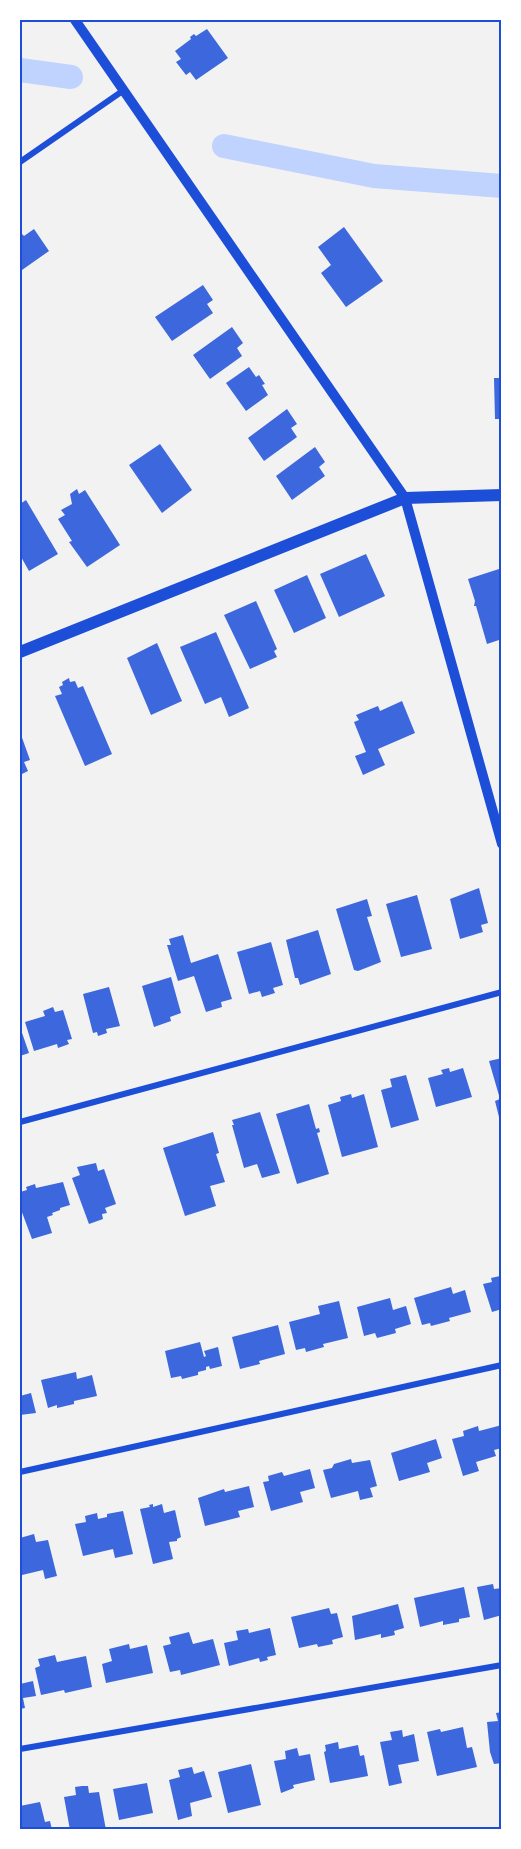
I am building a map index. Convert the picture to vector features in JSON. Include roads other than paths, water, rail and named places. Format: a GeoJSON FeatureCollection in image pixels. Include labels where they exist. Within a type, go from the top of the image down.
{"type":"FeatureCollection","features":[{"type":"Feature","properties":{"kind":"main road"},"geometry":{"type":"LineString","coordinates":[[20,652],[405,498],[501,495]]}},
{"type":"Feature","properties":{"kind":"street"},"geometry":{"type":"LineString","coordinates":[[75,20],[405,498],[501,844]]}},
{"type":"Feature","properties":{"kind":"street"},"geometry":{"type":"LineString","coordinates":[[20,162],[124,90]]}},
{"type":"Feature","properties":{"kind":"street"},"geometry":{"type":"LineString","coordinates":[[20,1122],[501,992]]}},
{"type":"Feature","properties":{"kind":"street"},"geometry":{"type":"LineString","coordinates":[[20,1472],[501,1365]]}},
{"type":"Feature","properties":{"kind":"street"},"geometry":{"type":"LineString","coordinates":[[20,1749],[501,1665]]}},
{"type":"Feature","properties":{"kind":"waterway"},"geometry":{"type":"LineString","coordinates":[[20,70],[71,77]]}},
{"type":"Feature","properties":{"kind":"waterway"},"geometry":{"type":"LineString","coordinates":[[224,146],[374,176],[502,186]]}}]}
